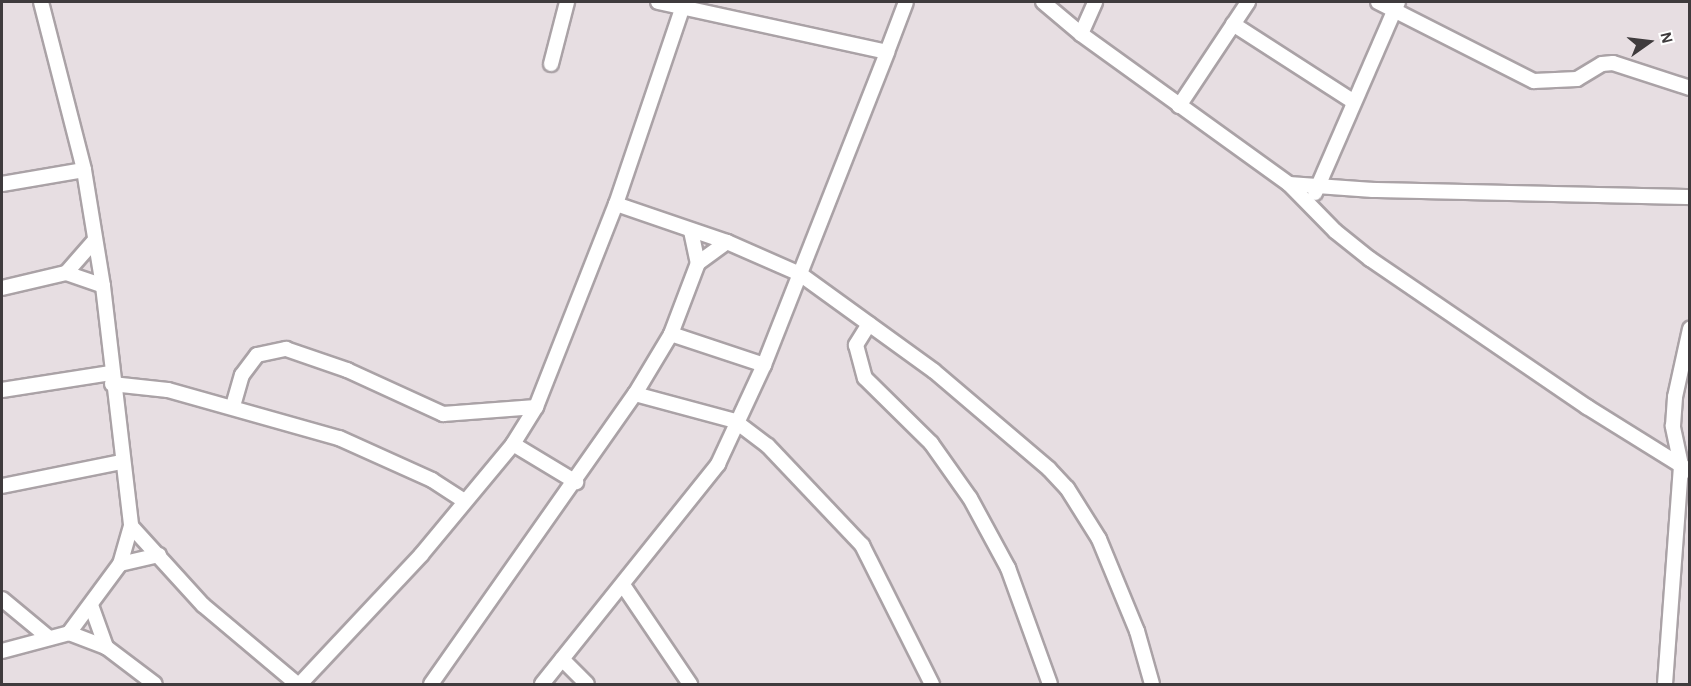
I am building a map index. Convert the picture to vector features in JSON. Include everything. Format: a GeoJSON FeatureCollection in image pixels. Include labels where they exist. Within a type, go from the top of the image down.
{"type":"FeatureCollection","features":[{"type":"Feature","properties":{"kind":"street"},"geometry":{"type":"LineString","coordinates":[[41,2],[84,170],[103,286],[111,378],[131,526],[120,564],[69,633]]}},
{"type":"Feature","properties":{"kind":"street"},"geometry":{"type":"LineString","coordinates":[[551,64],[567,2]]}},
{"type":"Feature","properties":{"kind":"street"},"geometry":{"type":"LineString","coordinates":[[658,2],[682,9],[778,26],[886,52]]}},
{"type":"Feature","properties":{"kind":"street"},"geometry":{"type":"LineString","coordinates":[[542,684],[718,464],[735,422],[764,365],[906,2]]}},
{"type":"Feature","properties":{"kind":"street"},"geometry":{"type":"LineString","coordinates":[[1043,2],[1081,34],[1289,184],[1309,206],[1370,259],[1685,468]]}},
{"type":"Feature","properties":{"kind":"street"},"geometry":{"type":"LineString","coordinates":[[1081,34],[1095,2]]}},
{"type":"Feature","properties":{"kind":"street"},"geometry":{"type":"LineString","coordinates":[[1179,106],[1248,2]]}},
{"type":"Feature","properties":{"kind":"street"},"geometry":{"type":"LineString","coordinates":[[1378,2],[1396,4],[1534,81],[1577,79],[1602,64],[1613,63],[1689,88]]}},
{"type":"Feature","properties":{"kind":"street"},"geometry":{"type":"LineString","coordinates":[[1309,206],[1396,4]]}},
{"type":"Feature","properties":{"kind":"street"},"geometry":{"type":"LineString","coordinates":[[131,526],[203,605],[299,684],[421,555],[463,500],[513,444],[537,406],[616,204],[682,9]]}},
{"type":"Feature","properties":{"kind":"street"},"geometry":{"type":"LineString","coordinates":[[1233,24],[1354,102]]}},
{"type":"Feature","properties":{"kind":"street"},"geometry":{"type":"LineString","coordinates":[[2,184],[84,170]]}},
{"type":"Feature","properties":{"kind":"street"},"geometry":{"type":"LineString","coordinates":[[1289,184],[1317,188],[1674,194],[1689,197]]}},
{"type":"Feature","properties":{"kind":"street"},"geometry":{"type":"LineString","coordinates":[[1674,194],[1689,188]]}},
{"type":"Feature","properties":{"kind":"street"},"geometry":{"type":"LineString","coordinates":[[616,204],[727,242],[800,274],[991,417],[1067,488],[1108,560],[1137,631],[1152,684]]}},
{"type":"Feature","properties":{"kind":"street"},"geometry":{"type":"LineString","coordinates":[[431,684],[576,482],[635,394],[671,334],[698,263],[691,231]]}},
{"type":"Feature","properties":{"kind":"street"},"geometry":{"type":"LineString","coordinates":[[66,273],[95,240]]}},
{"type":"Feature","properties":{"kind":"street"},"geometry":{"type":"LineString","coordinates":[[698,263],[727,242]]}},
{"type":"Feature","properties":{"kind":"street"},"geometry":{"type":"LineString","coordinates":[[2,288],[66,273],[103,286]]}},
{"type":"Feature","properties":{"kind":"street"},"geometry":{"type":"LineString","coordinates":[[869,324],[856,345],[866,378],[931,442],[970,498],[1008,568],[1050,684]]}},
{"type":"Feature","properties":{"kind":"street"},"geometry":{"type":"LineString","coordinates":[[1665,684],[1685,468],[1673,426],[1675,397],[1689,329]]}},
{"type":"Feature","properties":{"kind":"street"},"geometry":{"type":"LineString","coordinates":[[671,334],[764,365]]}},
{"type":"Feature","properties":{"kind":"street"},"geometry":{"type":"LineString","coordinates":[[233,406],[242,375],[257,355],[286,349],[348,370],[443,414],[537,406]]}},
{"type":"Feature","properties":{"kind":"street"},"geometry":{"type":"LineString","coordinates":[[2,390],[111,378],[168,390],[233,406],[349,442],[432,480],[463,500]]}},
{"type":"Feature","properties":{"kind":"street"},"geometry":{"type":"LineString","coordinates":[[635,394],[735,422],[768,446],[862,545],[932,684]]}},
{"type":"Feature","properties":{"kind":"street"},"geometry":{"type":"LineString","coordinates":[[513,444],[576,482]]}},
{"type":"Feature","properties":{"kind":"street"},"geometry":{"type":"LineString","coordinates":[[2,486],[121,462]]}},
{"type":"Feature","properties":{"kind":"street"},"geometry":{"type":"LineString","coordinates":[[120,564],[159,555]]}},
{"type":"Feature","properties":{"kind":"street"},"geometry":{"type":"LineString","coordinates":[[623,585],[690,684]]}},
{"type":"Feature","properties":{"kind":"street"},"geometry":{"type":"LineString","coordinates":[[2,600],[50,638]]}},
{"type":"Feature","properties":{"kind":"street"},"geometry":{"type":"LineString","coordinates":[[91,605],[106,647]]}},
{"type":"Feature","properties":{"kind":"street"},"geometry":{"type":"LineString","coordinates":[[2,651],[69,633],[106,647],[155,684]]}},
{"type":"Feature","properties":{"kind":"street"},"geometry":{"type":"LineString","coordinates":[[562,659],[587,684]]}}]}
